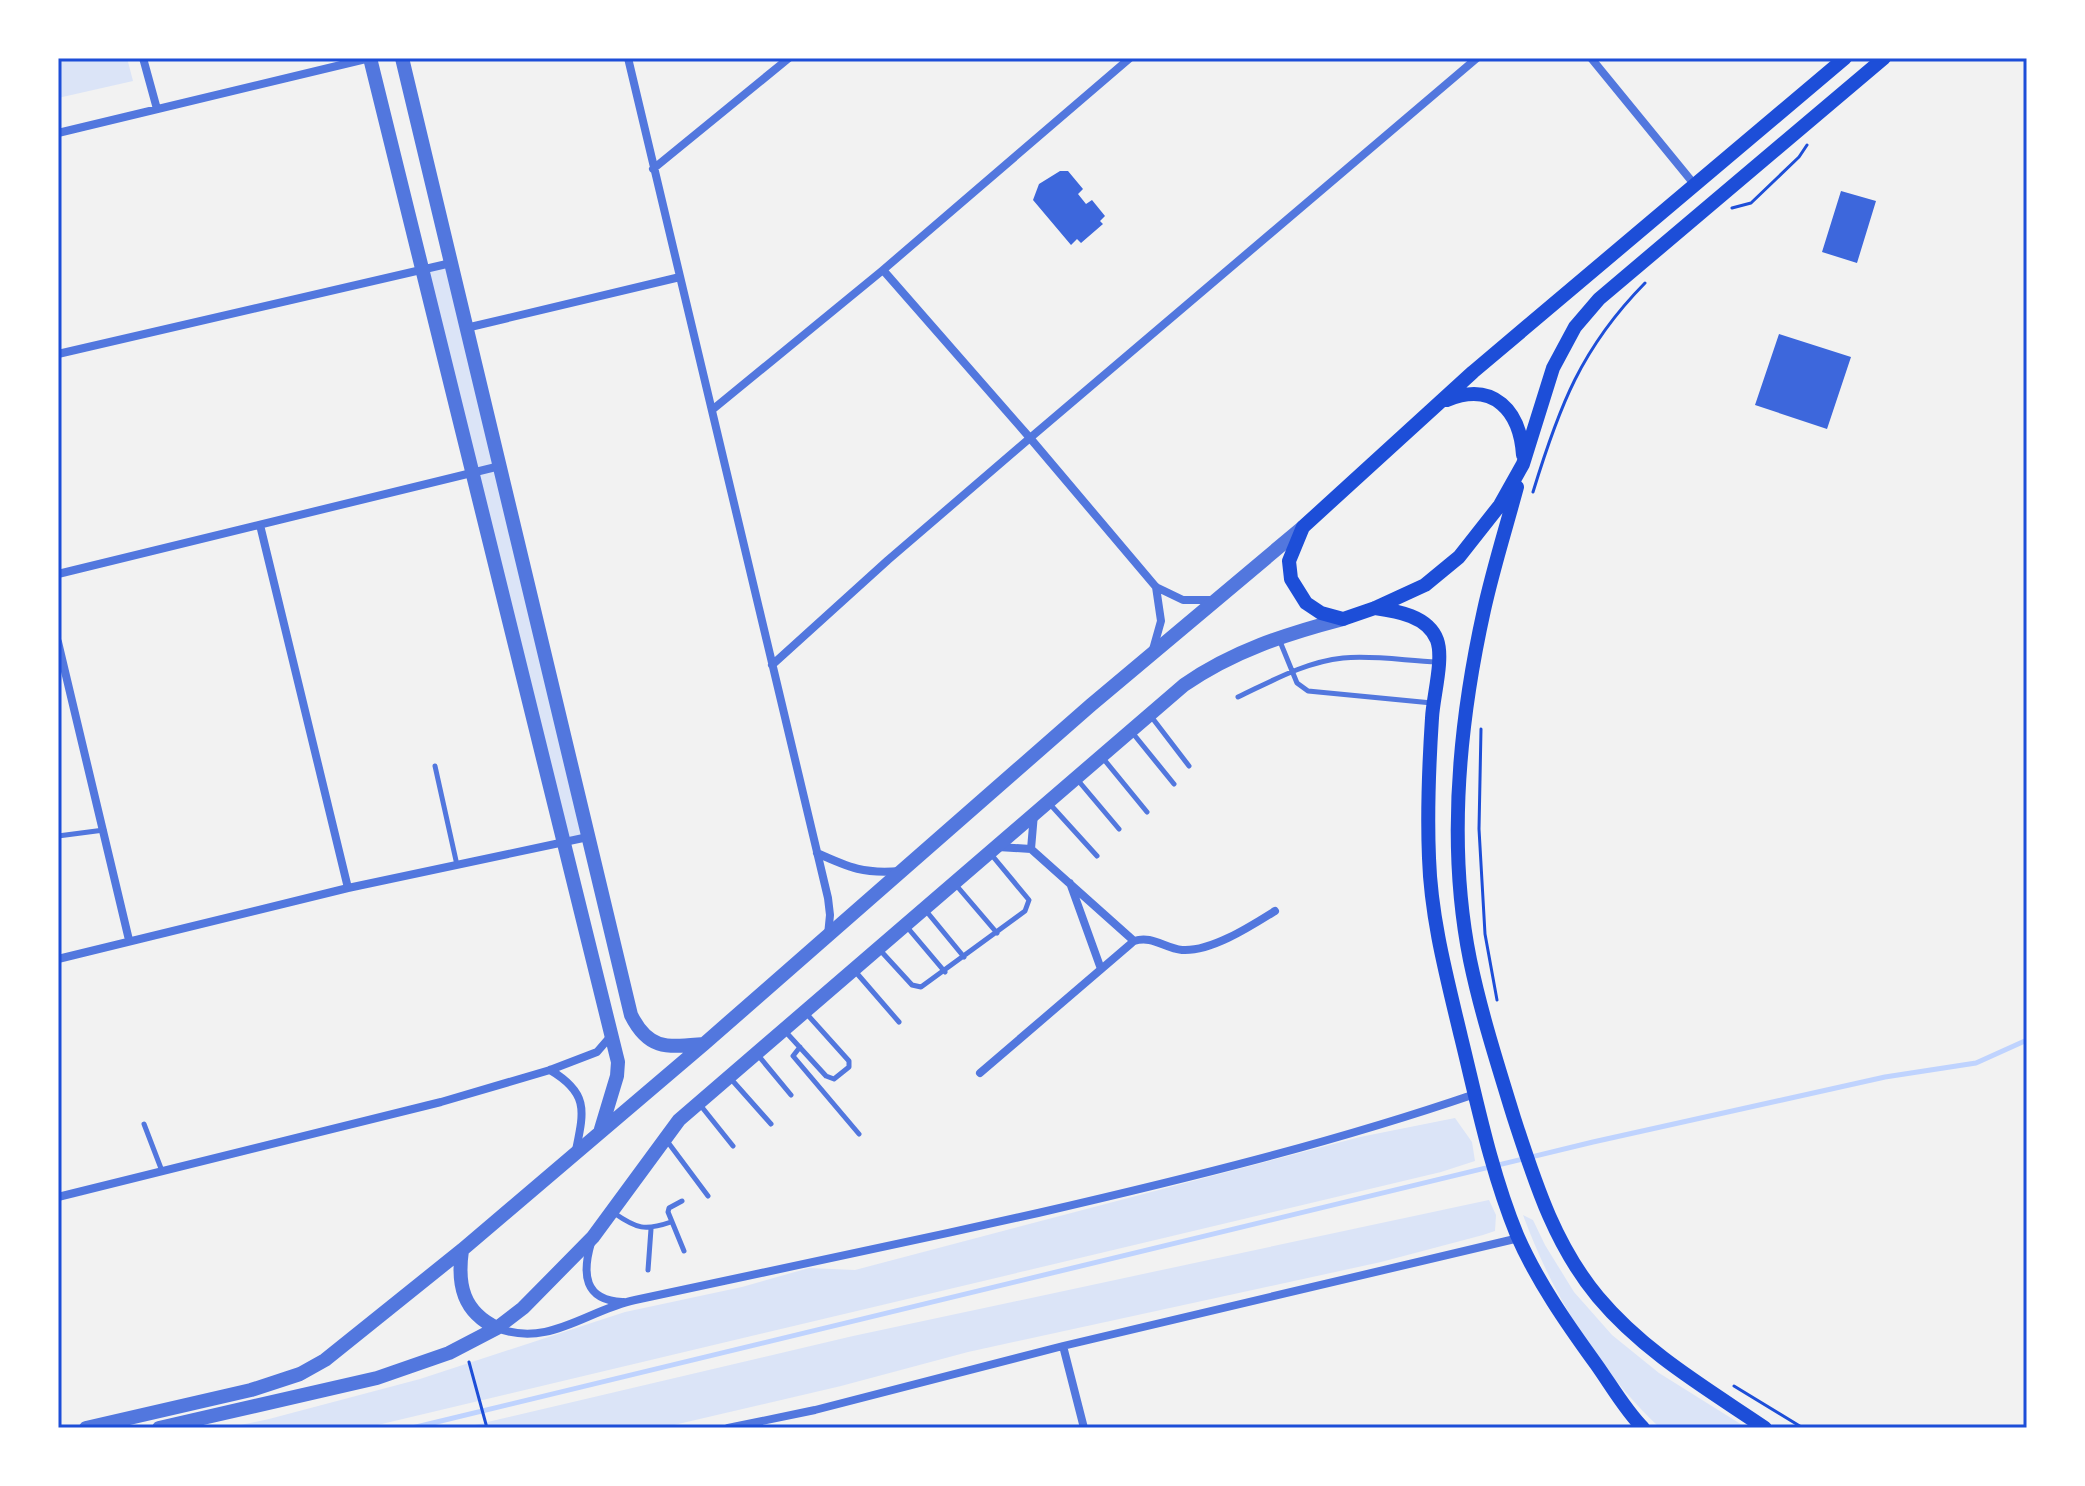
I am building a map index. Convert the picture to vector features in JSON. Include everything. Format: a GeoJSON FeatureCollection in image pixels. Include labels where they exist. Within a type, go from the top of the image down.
{"type":"FeatureCollection","features":[{"type":"Feature","properties":{"kind":"main road"},"geometry":{"type":"LineString","coordinates":[[1444,401],[1460,395],[1477,394],[1494,399],[1518,424],[1523,464],[1500,505],[1459,557],[1425,585],[1343,619],[1321,613],[1306,603],[1291,579],[1289,561],[1303,527],[1473,372],[1845,58]]}},
{"type":"Feature","properties":{"kind":"main road"},"geometry":{"type":"LineString","coordinates":[[1765,1428],[1671,1365],[1635,1336],[1582,1277],[1559,1240],[1542,1202],[1506,1092],[1470,959],[1460,876],[1460,800],[1465,719],[1481,622],[1523,464],[1553,368],[1575,327],[1599,299],[1884,58]]}},
{"type":"Feature","properties":{"kind":"main road"},"geometry":{"type":"LineString","coordinates":[[1375,608],[1408,615],[1430,629],[1438,641],[1429,834],[1434,907],[1444,968],[1509,1215],[1538,1276],[1637,1427]]}},
{"type":"Feature","properties":{"kind":"street"},"geometry":{"type":"LineString","coordinates":[[143,58],[157,109]]}},
{"type":"Feature","properties":{"kind":"street"},"geometry":{"type":"LineString","coordinates":[[58,133],[370,58],[611,1034],[618,1067],[601,1129]]}},
{"type":"Feature","properties":{"kind":"street"},"geometry":{"type":"LineString","coordinates":[[402,58],[631,1015],[638,1028],[653,1042],[667,1046],[704,1044]]}},
{"type":"Feature","properties":{"kind":"street"},"geometry":{"type":"LineString","coordinates":[[628,58],[817,853],[830,915],[828,935]]}},
{"type":"Feature","properties":{"kind":"street"},"geometry":{"type":"LineString","coordinates":[[653,169],[789,58]]}},
{"type":"Feature","properties":{"kind":"street"},"geometry":{"type":"LineString","coordinates":[[712,410],[883,270],[1130,58]]}},
{"type":"Feature","properties":{"kind":"street"},"geometry":{"type":"LineString","coordinates":[[1459,58],[1466,67]]}},
{"type":"Feature","properties":{"kind":"street"},"geometry":{"type":"LineString","coordinates":[[772,665],[888,560],[1477,58]]}},
{"type":"Feature","properties":{"kind":"street"},"geometry":{"type":"LineString","coordinates":[[1591,58],[1694,184]]}},
{"type":"Feature","properties":{"kind":"street"},"geometry":{"type":"LineString","coordinates":[[58,354],[451,263]]}},
{"type":"Feature","properties":{"kind":"street"},"geometry":{"type":"LineString","coordinates":[[883,270],[1156,587],[1183,600],[1215,600]]}},
{"type":"Feature","properties":{"kind":"street"},"geometry":{"type":"LineString","coordinates":[[466,328],[680,277]]}},
{"type":"Feature","properties":{"kind":"street"},"geometry":{"type":"LineString","coordinates":[[58,574],[500,466]]}},
{"type":"Feature","properties":{"kind":"street"},"geometry":{"type":"LineString","coordinates":[[260,525],[348,888]]}},
{"type":"Feature","properties":{"kind":"street"},"geometry":{"type":"LineString","coordinates":[[86,1428],[286,1380],[325,1360],[462,1250],[704,1044],[1152,653],[1303,527]]}},
{"type":"Feature","properties":{"kind":"street"},"geometry":{"type":"LineString","coordinates":[[1152,653],[1161,621],[1156,587]]}},
{"type":"Feature","properties":{"kind":"street"},"geometry":{"type":"LineString","coordinates":[[159,1428],[377,1378],[464,1347],[497,1328],[523,1308],[593,1237],[664,1137],[697,1103],[1149,714],[1209,668],[1279,636],[1343,619]]}},
{"type":"Feature","properties":{"kind":"street"},"geometry":{"type":"LineString","coordinates":[[58,642],[129,940]]}},
{"type":"Feature","properties":{"kind":"street"},"geometry":{"type":"LineString","coordinates":[[1031,849],[1035,813]]}},
{"type":"Feature","properties":{"kind":"street"},"geometry":{"type":"LineString","coordinates":[[58,959],[348,888],[588,837]]}},
{"type":"Feature","properties":{"kind":"street"},"geometry":{"type":"LineString","coordinates":[[993,850],[1031,849],[1134,941]]}},
{"type":"Feature","properties":{"kind":"street"},"geometry":{"type":"LineString","coordinates":[[817,853],[847,867],[873,873],[903,870]]}},
{"type":"Feature","properties":{"kind":"street"},"geometry":{"type":"LineString","coordinates":[[1069,883],[1101,969]]}},
{"type":"Feature","properties":{"kind":"street"},"geometry":{"type":"LineString","coordinates":[[980,1073],[1134,941],[1146,938],[1171,948],[1192,950],[1235,935],[1275,911]]}},
{"type":"Feature","properties":{"kind":"street"},"geometry":{"type":"LineString","coordinates":[[58,1197],[441,1102],[550,1070],[597,1052],[611,1034]]}},
{"type":"Feature","properties":{"kind":"street"},"geometry":{"type":"LineString","coordinates":[[550,1070],[576,1090],[580,1099],[583,1111],[575,1153]]}},
{"type":"Feature","properties":{"kind":"street"},"geometry":{"type":"LineString","coordinates":[[462,1250],[460,1281],[469,1306],[484,1322],[497,1328],[514,1335],[534,1335],[563,1328],[627,1302],[853,1255],[1183,1180],[1477,1100]]}},
{"type":"Feature","properties":{"kind":"street"},"geometry":{"type":"LineString","coordinates":[[593,1237],[587,1257],[588,1284],[603,1298],[627,1302]]}},
{"type":"Feature","properties":{"kind":"street"},"geometry":{"type":"LineString","coordinates":[[728,1428],[815,1410],[1063,1346],[1519,1238]]}},
{"type":"Feature","properties":{"kind":"street"},"geometry":{"type":"LineString","coordinates":[[1063,1346],[1084,1428]]}},
{"type":"Feature","properties":{"kind":"lane"},"geometry":{"type":"LineString","coordinates":[[1279,636],[1300,687],[1320,694],[1433,703]]}},
{"type":"Feature","properties":{"kind":"lane"},"geometry":{"type":"LineString","coordinates":[[1238,697],[1292,672],[1343,658],[1438,662]]}},
{"type":"Feature","properties":{"kind":"lane"},"geometry":{"type":"LineString","coordinates":[[1149,714],[1189,766]]}},
{"type":"Feature","properties":{"kind":"lane"},"geometry":{"type":"LineString","coordinates":[[1131,730],[1174,784]]}},
{"type":"Feature","properties":{"kind":"lane"},"geometry":{"type":"LineString","coordinates":[[1101,756],[1147,812]]}},
{"type":"Feature","properties":{"kind":"lane"},"geometry":{"type":"LineString","coordinates":[[435,766],[457,865]]}},
{"type":"Feature","properties":{"kind":"lane"},"geometry":{"type":"LineString","coordinates":[[1075,778],[1119,829]]}},
{"type":"Feature","properties":{"kind":"lane"},"geometry":{"type":"LineString","coordinates":[[1048,801],[1097,856]]}},
{"type":"Feature","properties":{"kind":"lane"},"geometry":{"type":"LineString","coordinates":[[58,836],[104,830]]}},
{"type":"Feature","properties":{"kind":"lane"},"geometry":{"type":"LineString","coordinates":[[879,948],[912,985],[928,985],[1025,911],[1029,900],[993,850]]}},
{"type":"Feature","properties":{"kind":"lane"},"geometry":{"type":"LineString","coordinates":[[954,883],[997,933]]}},
{"type":"Feature","properties":{"kind":"lane"},"geometry":{"type":"LineString","coordinates":[[925,909],[964,957]]}},
{"type":"Feature","properties":{"kind":"lane"},"geometry":{"type":"LineString","coordinates":[[906,925],[945,972]]}},
{"type":"Feature","properties":{"kind":"lane"},"geometry":{"type":"LineString","coordinates":[[853,970],[899,1022]]}},
{"type":"Feature","properties":{"kind":"lane"},"geometry":{"type":"LineString","coordinates":[[784,1029],[830,1078],[834,1079],[849,1067],[846,1057],[805,1011]]}},
{"type":"Feature","properties":{"kind":"lane"},"geometry":{"type":"LineString","coordinates":[[800,1047],[793,1056],[859,1134]]}},
{"type":"Feature","properties":{"kind":"lane"},"geometry":{"type":"LineString","coordinates":[[756,1053],[791,1095]]}},
{"type":"Feature","properties":{"kind":"lane"},"geometry":{"type":"LineString","coordinates":[[728,1075],[771,1124]]}},
{"type":"Feature","properties":{"kind":"lane"},"geometry":{"type":"LineString","coordinates":[[697,1103],[733,1146]]}},
{"type":"Feature","properties":{"kind":"lane"},"geometry":{"type":"LineString","coordinates":[[144,1124],[162,1172]]}},
{"type":"Feature","properties":{"kind":"lane"},"geometry":{"type":"LineString","coordinates":[[664,1137],[708,1196]]}},
{"type":"Feature","properties":{"kind":"lane"},"geometry":{"type":"LineString","coordinates":[[682,1201],[668,1210],[684,1251]]}},
{"type":"Feature","properties":{"kind":"lane"},"geometry":{"type":"LineString","coordinates":[[611,1211],[629,1224],[651,1229],[671,1222]]}},
{"type":"Feature","properties":{"kind":"lane"},"geometry":{"type":"LineString","coordinates":[[648,1270],[651,1229]]}},
{"type":"Feature","properties":{"kind":"path"},"geometry":{"type":"LineString","coordinates":[[1728,209],[1751,203],[1799,157],[1813,137]]}},
{"type":"Feature","properties":{"kind":"path"},"geometry":{"type":"LineString","coordinates":[[1533,493],[1569,388],[1596,339],[1619,309],[1649,279]]}},
{"type":"Feature","properties":{"kind":"path"},"geometry":{"type":"LineString","coordinates":[[1482,720],[1479,829],[1485,934],[1499,1010]]}},
{"type":"Feature","properties":{"kind":"path"},"geometry":{"type":"LineString","coordinates":[[464,1347],[487,1428]]}},
{"type":"Feature","properties":{"kind":"path"},"geometry":{"type":"LineString","coordinates":[[1724,1381],[1803,1428]]}},
{"type":"Feature","properties":{"kind":"shaded area"},"geometry":{"type":"Polygon","coordinates":[[[58,58],[127,58],[133,81],[58,98],[58,58]]]}},
{"type":"Feature","properties":{"kind":"shaded area"},"geometry":{"type":"Polygon","coordinates":[[[451,263],[588,837],[563,842],[422,268],[451,263]]]}},
{"type":"Feature","properties":{"kind":"shaded area"},"geometry":{"type":"Polygon","coordinates":[[[1455,1118],[1472,1142],[1475,1161],[1441,1172],[365,1428],[226,1428],[420,1379],[625,1312],[742,1287],[809,1268],[855,1270],[1360,1137],[1455,1118]]]}},
{"type":"Feature","properties":{"kind":"shaded area"},"geometry":{"type":"Polygon","coordinates":[[[1489,1200],[1496,1215],[1495,1231],[1483,1235],[1381,1262],[968,1352],[841,1386],[661,1428],[462,1428],[853,1336],[1489,1200]]]}},
{"type":"Feature","properties":{"kind":"shaded area"},"geometry":{"type":"Polygon","coordinates":[[[1523,1215],[1533,1220],[1574,1292],[1612,1335],[1659,1373],[1747,1428],[1660,1428],[1616,1381],[1579,1329],[1548,1274],[1523,1215]]]}},
{"type":"Feature","properties":{"kind":"building"},"geometry":{"type":"Polygon","coordinates":[[[1060,171],[1068,171],[1083,189],[1078,194],[1086,204],[1092,200],[1105,216],[1100,221],[1103,224],[1081,243],[1077,239],[1071,245],[1033,200],[1039,184],[1060,171]]]}},
{"type":"Feature","properties":{"kind":"building"},"geometry":{"type":"Polygon","coordinates":[[[1841,191],[1876,201],[1857,263],[1822,252],[1841,191]]]}},
{"type":"Feature","properties":{"kind":"building"},"geometry":{"type":"Polygon","coordinates":[[[1779,334],[1851,357],[1827,429],[1755,405],[1779,334]]]}},
{"type":"Feature","properties":{"kind":"waterway"},"geometry":{"type":"LineString","coordinates":[[412,1428],[1593,1142],[1885,1077],[1976,1063],[2027,1040]]}}]}
